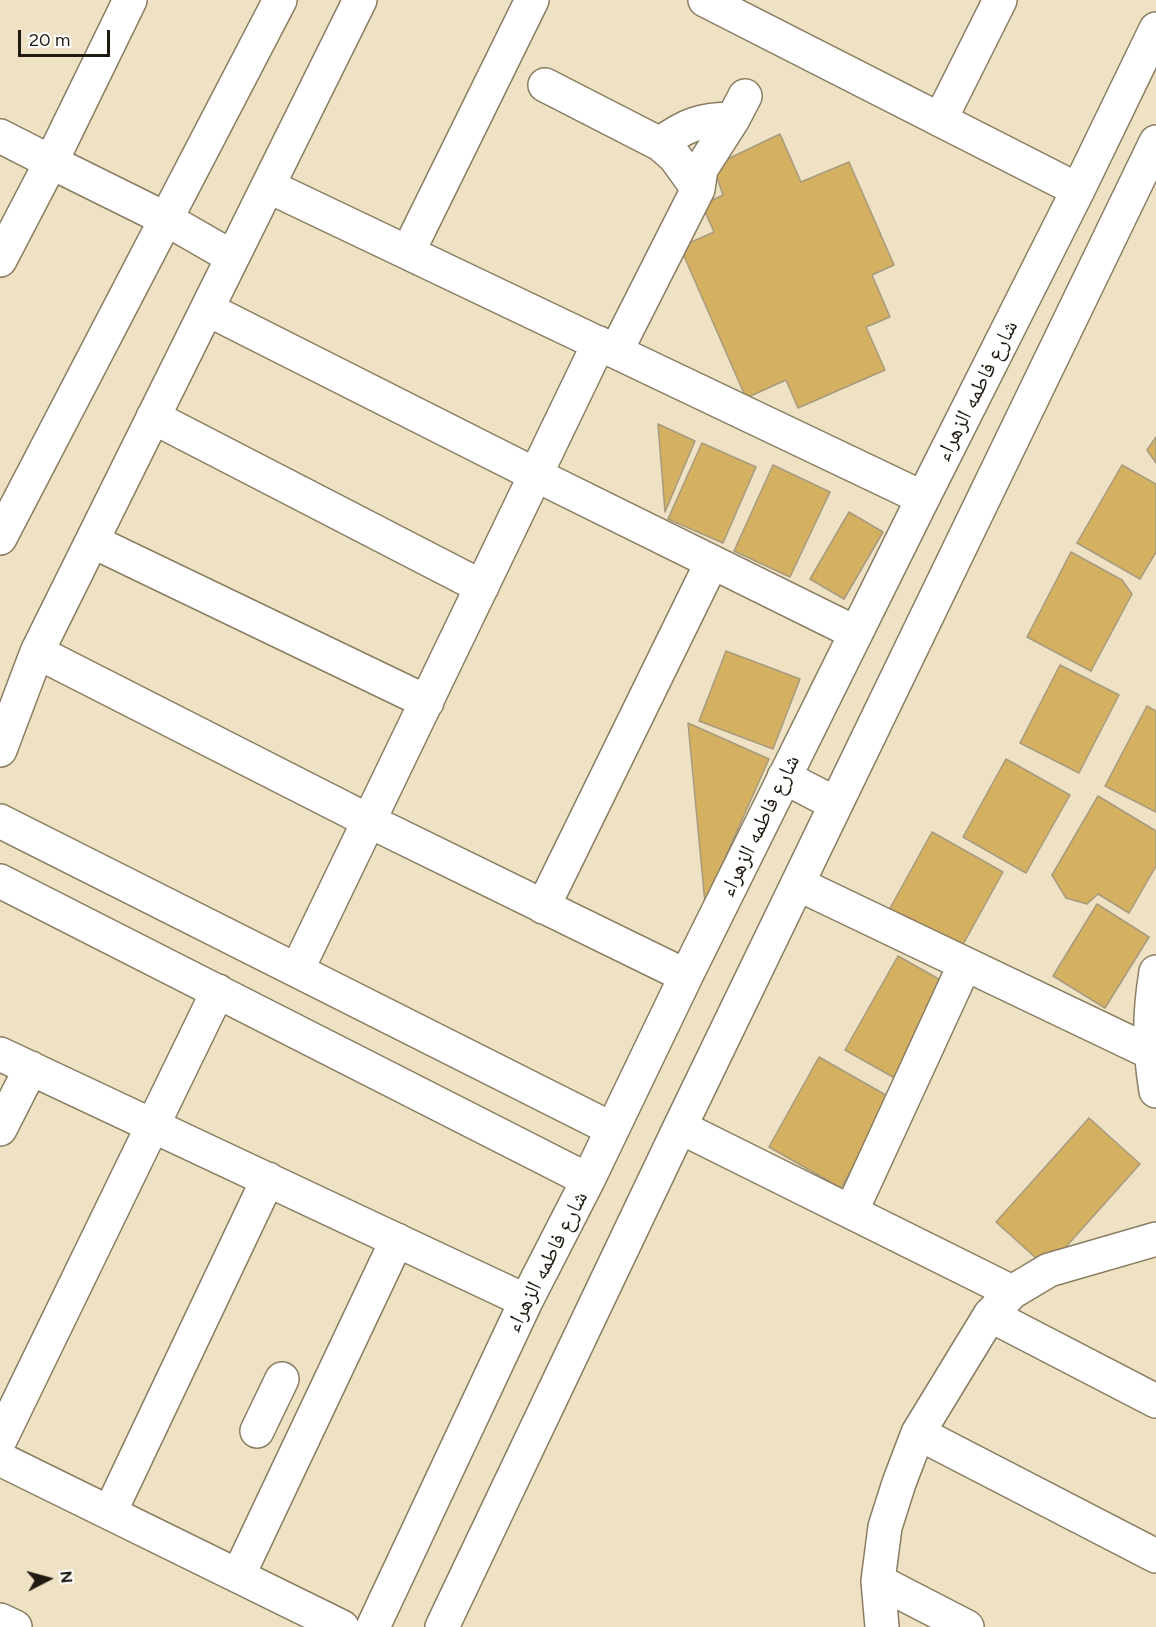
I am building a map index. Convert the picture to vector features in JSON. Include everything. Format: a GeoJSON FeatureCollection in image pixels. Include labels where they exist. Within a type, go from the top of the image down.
{"type":"FeatureCollection","features":[{"type":"Feature","properties":{"kind":"street"},"geometry":{"type":"LineString","coordinates":[[0,260],[130,0]]}},
{"type":"Feature","properties":{"kind":"street"},"geometry":{"type":"LineString","coordinates":[[0,538],[280,0]]}},
{"type":"Feature","properties":{"kind":"street"},"geometry":{"type":"LineString","coordinates":[[0,750],[36,652],[360,0]]}},
{"type":"Feature","properties":{"kind":"street"},"geometry":{"type":"LineString","coordinates":[[408,252],[532,0]]}},
{"type":"Feature","properties":{"kind":"street"},"geometry":{"type":"LineString","coordinates":[[705,0],[759,12],[940,120],[1078,190]]}},
{"type":"Feature","properties":{"kind":"street"},"geometry":{"type":"LineString","coordinates":[[940,120],[999,1]]}},
{"type":"Feature","properties":{"kind":"street","name":"شارع فاطمه الزهراء"},"geometry":{"type":"LineString","coordinates":[[373,1627],[526,1301],[588,1180],[784,777],[1078,190],[1156,29]]}},
{"type":"Feature","properties":{"kind":"street"},"geometry":{"type":"LineString","coordinates":[[545,85],[660,144],[675,157],[698,189]]}},
{"type":"Feature","properties":{"kind":"street"},"geometry":{"type":"LineString","coordinates":[[297,970],[536,475],[698,189],[701,169],[739,107],[713,119],[694,123],[676,132],[660,144]]}},
{"type":"Feature","properties":{"kind":"street"},"geometry":{"type":"LineString","coordinates":[[0,136],[166,219],[232,257]]}},
{"type":"Feature","properties":{"kind":"street"},"geometry":{"type":"LineString","coordinates":[[442,1627],[1156,142]]}},
{"type":"Feature","properties":{"kind":"street"},"geometry":{"type":"LineString","coordinates":[[268,186],[923,498]]}},
{"type":"Feature","properties":{"kind":"street"},"geometry":{"type":"LineString","coordinates":[[207,309],[856,633]]}},
{"type":"Feature","properties":{"kind":"street"},"geometry":{"type":"LineString","coordinates":[[153,417],[482,587]]}},
{"type":"Feature","properties":{"kind":"street"},"geometry":{"type":"LineString","coordinates":[[92,541],[427,702]]}},
{"type":"Feature","properties":{"kind":"street"},"geometry":{"type":"LineString","coordinates":[[543,907],[712,562]]}},
{"type":"Feature","properties":{"kind":"street"},"geometry":{"type":"LineString","coordinates":[[36,652],[369,821],[686,976]]}},
{"type":"Feature","properties":{"kind":"street"},"geometry":{"type":"LineString","coordinates":[[784,777],[836,804]]}},
{"type":"Feature","properties":{"kind":"street"},"geometry":{"type":"LineString","coordinates":[[0,820],[612,1129]]}},
{"type":"Feature","properties":{"kind":"street"},"geometry":{"type":"LineString","coordinates":[[0,880],[588,1180]]}},
{"type":"Feature","properties":{"kind":"street"},"geometry":{"type":"LineString","coordinates":[[798,884],[1153,1054]]}},
{"type":"Feature","properties":{"kind":"street"},"geometry":{"type":"LineString","coordinates":[[850,1212],[965,964]]}},
{"type":"Feature","properties":{"kind":"street"},"geometry":{"type":"LineString","coordinates":[[1156,972],[1150,1007],[1156,1090]]}},
{"type":"Feature","properties":{"kind":"street"},"geometry":{"type":"LineString","coordinates":[[0,1440],[218,991]]}},
{"type":"Feature","properties":{"kind":"street"},"geometry":{"type":"LineString","coordinates":[[0,1054],[526,1301]]}},
{"type":"Feature","properties":{"kind":"street"},"geometry":{"type":"LineString","coordinates":[[0,1129],[31,1068]]}},
{"type":"Feature","properties":{"kind":"street"},"geometry":{"type":"LineString","coordinates":[[680,1128],[850,1212],[1156,1401]]}},
{"type":"Feature","properties":{"kind":"street"},"geometry":{"type":"LineString","coordinates":[[110,1512],[268,1179]]}},
{"type":"Feature","properties":{"kind":"street"},"geometry":{"type":"LineString","coordinates":[[882,1627],[878,1581],[885,1527],[899,1483],[918,1433],[1001,1304],[1049,1270],[1156,1239]]}},
{"type":"Feature","properties":{"kind":"street"},"geometry":{"type":"LineString","coordinates":[[238,1576],[397,1240]]}},
{"type":"Feature","properties":{"kind":"street"},"geometry":{"type":"LineString","coordinates":[[269,1404],[311,1422]]}},
{"type":"Feature","properties":{"kind":"street"},"geometry":{"type":"LineString","coordinates":[[918,1433],[1156,1556]]}},
{"type":"Feature","properties":{"kind":"street"},"geometry":{"type":"LineString","coordinates":[[0,1459],[342,1627]]}},
{"type":"Feature","properties":{"kind":"street"},"geometry":{"type":"LineString","coordinates":[[878,1581],[967,1627]]}},
{"type":"Feature","properties":{"kind":"street"},"geometry":{"type":"LineString","coordinates":[[0,1620],[15,1627]]}},
{"type":"Feature","properties":{"kind":"building"},"geometry":{"type":"Polygon","coordinates":[[[780,134],[801,182],[849,162],[894,265],[872,275],[890,317],[866,327],[885,370],[798,408],[786,380],[746,398],[680,247],[714,232],[702,205],[723,195],[713,166],[780,134]]]}},
{"type":"Feature","properties":{"kind":"building"},"geometry":{"type":"Polygon","coordinates":[[[658,424],[695,441],[665,512],[658,424]]]}},
{"type":"Feature","properties":{"kind":"building"},"geometry":{"type":"Polygon","coordinates":[[[1156,437],[1156,463],[1147,450],[1156,437]]]}},
{"type":"Feature","properties":{"kind":"building"},"geometry":{"type":"Polygon","coordinates":[[[702,443],[756,467],[723,543],[668,519],[702,443]]]}},
{"type":"Feature","properties":{"kind":"building"},"geometry":{"type":"Polygon","coordinates":[[[773,465],[830,492],[790,577],[734,551],[773,465]]]}},
{"type":"Feature","properties":{"kind":"building"},"geometry":{"type":"Polygon","coordinates":[[[1122,465],[1156,484],[1156,552],[1140,579],[1077,543],[1122,465]]]}},
{"type":"Feature","properties":{"kind":"building"},"geometry":{"type":"Polygon","coordinates":[[[849,512],[883,532],[844,599],[810,579],[849,512]]]}},
{"type":"Feature","properties":{"kind":"building"},"geometry":{"type":"Polygon","coordinates":[[[1071,552],[1122,580],[1132,594],[1091,671],[1027,637],[1071,552]]]}},
{"type":"Feature","properties":{"kind":"building"},"geometry":{"type":"Polygon","coordinates":[[[726,651],[800,679],[773,749],[699,721],[726,651]]]}},
{"type":"Feature","properties":{"kind":"building"},"geometry":{"type":"Polygon","coordinates":[[[1060,665],[1119,695],[1079,773],[1020,743],[1060,665]]]}},
{"type":"Feature","properties":{"kind":"building"},"geometry":{"type":"Polygon","coordinates":[[[1147,706],[1156,711],[1156,812],[1105,786],[1147,706]]]}},
{"type":"Feature","properties":{"kind":"building"},"geometry":{"type":"Polygon","coordinates":[[[688,723],[769,759],[705,903],[688,723]]]}},
{"type":"Feature","properties":{"kind":"building"},"geometry":{"type":"Polygon","coordinates":[[[1006,759],[1070,795],[1026,873],[963,837],[1006,759]]]}},
{"type":"Feature","properties":{"kind":"building"},"geometry":{"type":"Polygon","coordinates":[[[1098,796],[1156,831],[1156,866],[1129,913],[1098,894],[1087,904],[1066,898],[1052,875],[1098,796]]]}},
{"type":"Feature","properties":{"kind":"building"},"geometry":{"type":"Polygon","coordinates":[[[932,832],[1003,872],[960,950],[889,910],[932,832]]]}},
{"type":"Feature","properties":{"kind":"building"},"geometry":{"type":"Polygon","coordinates":[[[1097,904],[1149,937],[1105,1008],[1053,976],[1097,904]]]}},
{"type":"Feature","properties":{"kind":"building"},"geometry":{"type":"Polygon","coordinates":[[[898,956],[953,987],[900,1081],[845,1050],[898,956]]]}},
{"type":"Feature","properties":{"kind":"building"},"geometry":{"type":"Polygon","coordinates":[[[819,1057],[891,1098],[841,1188],[769,1147],[819,1057]]]}},
{"type":"Feature","properties":{"kind":"building"},"geometry":{"type":"Polygon","coordinates":[[[1089,1118],[1140,1164],[1047,1268],[996,1222],[1089,1118]]]}}]}
